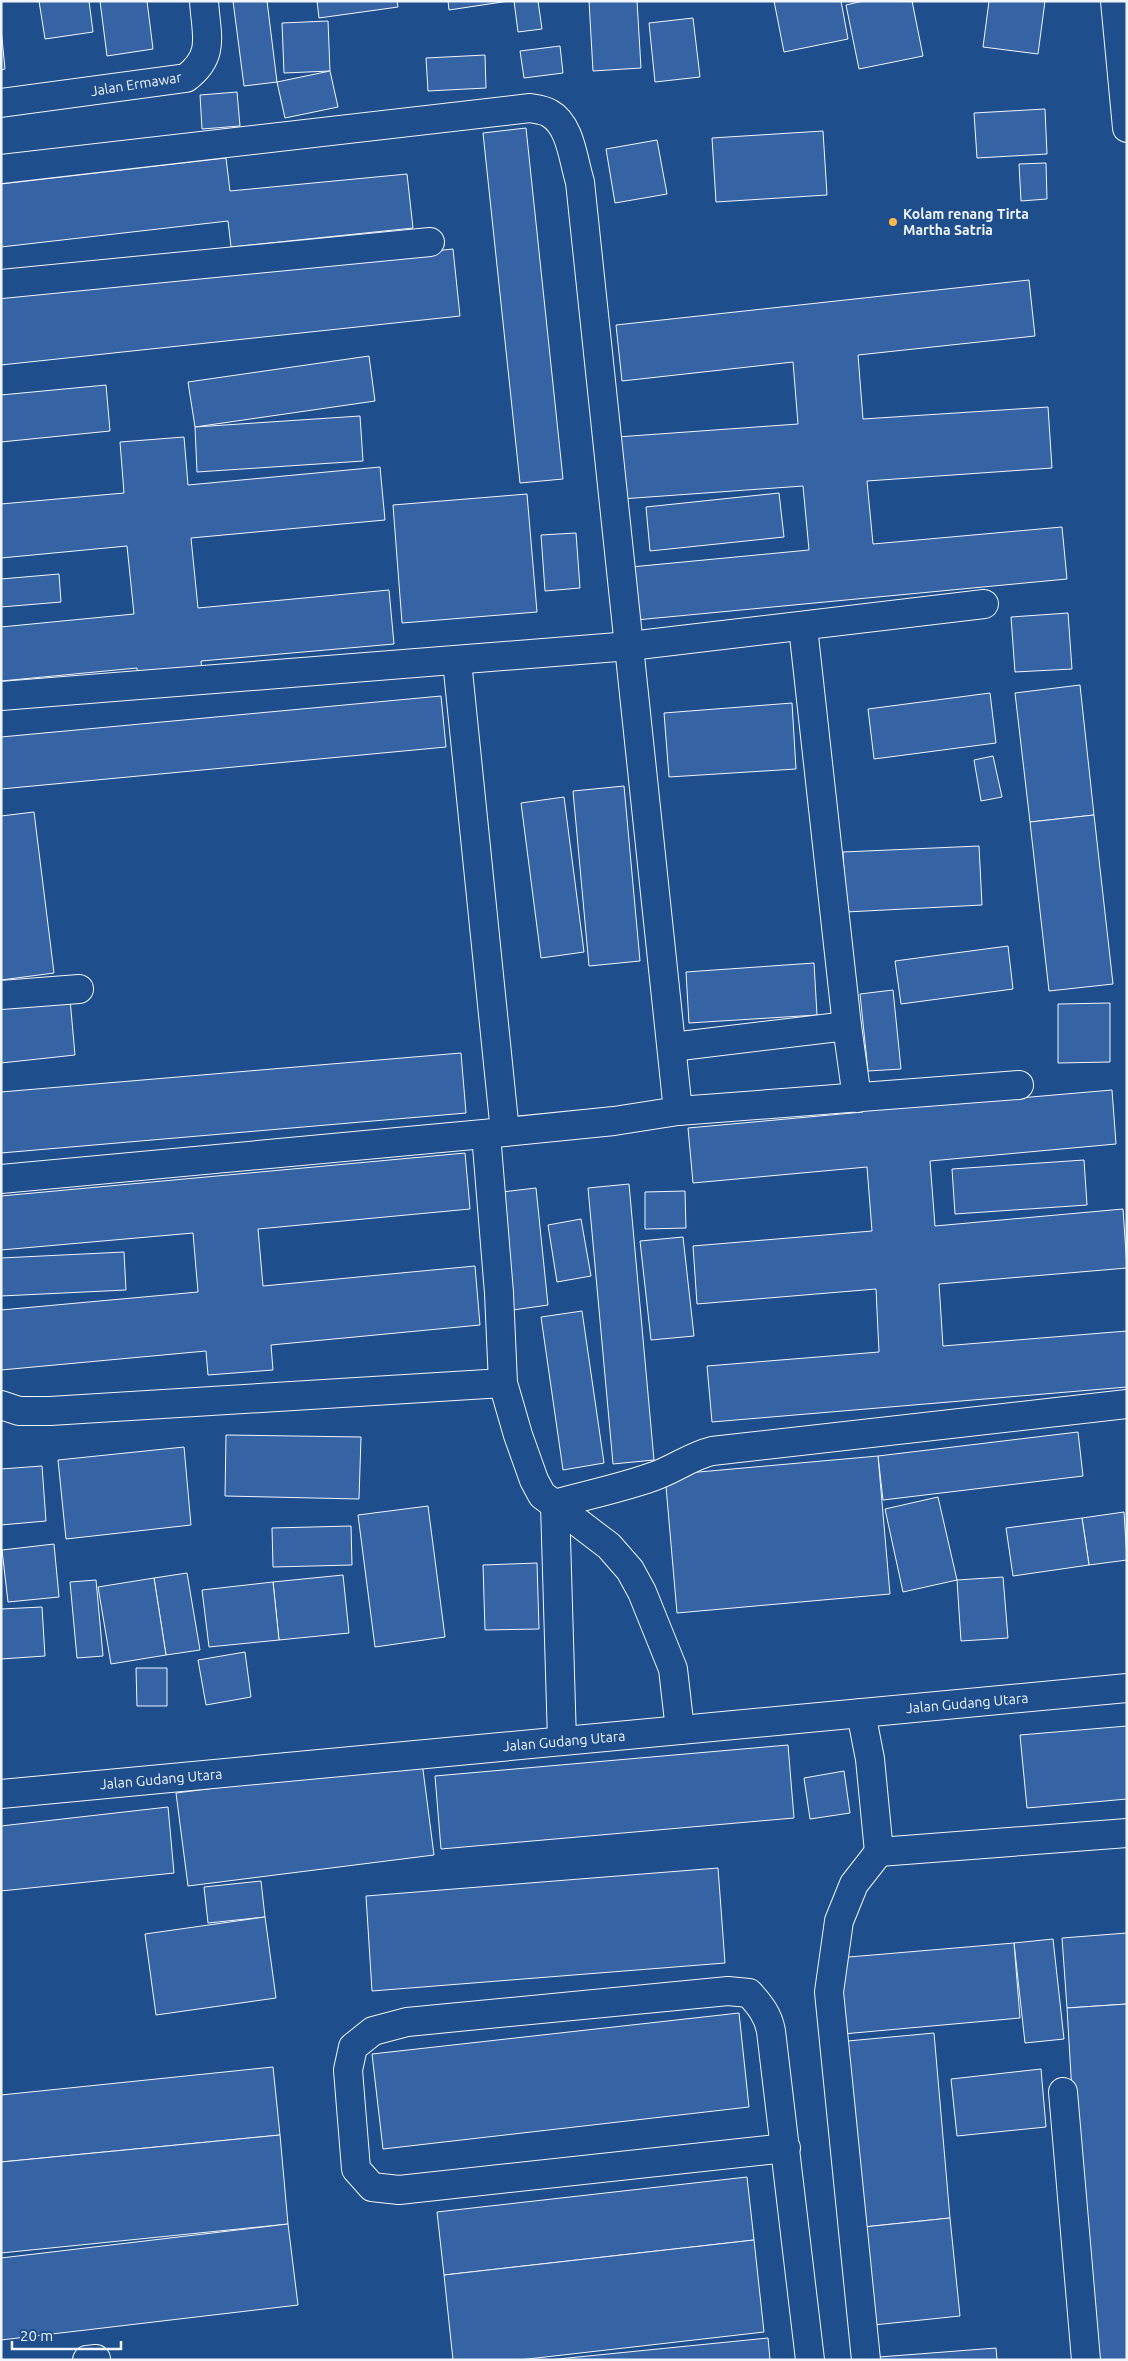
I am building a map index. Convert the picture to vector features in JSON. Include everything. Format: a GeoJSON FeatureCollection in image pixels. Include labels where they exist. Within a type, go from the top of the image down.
{"type":"FeatureCollection","features":[{"type":"Feature","properties":{"kind":"street","name":"Jalan Ermawar"},"geometry":{"type":"LineString","coordinates":[[1,103],[186,78],[200,67],[207,52],[204,1]]}},
{"type":"Feature","properties":{"kind":"street"},"geometry":{"type":"LineString","coordinates":[[1115,1],[1127,128]]}},
{"type":"Feature","properties":{"kind":"street"},"geometry":{"type":"LineString","coordinates":[[1,169],[530,108],[548,112],[560,122],[571,148],[580,182],[678,1111]]}},
{"type":"Feature","properties":{"kind":"street"},"geometry":{"type":"LineString","coordinates":[[1,284],[430,242]]}},
{"type":"Feature","properties":{"kind":"street"},"geometry":{"type":"LineString","coordinates":[[1,696],[630,646],[803,627],[984,604]]}},
{"type":"Feature","properties":{"kind":"street"},"geometry":{"type":"LineString","coordinates":[[803,627],[847,1026],[857,1098]]}},
{"type":"Feature","properties":{"kind":"street"},"geometry":{"type":"LineString","coordinates":[[457,661],[495,1133],[503,1383],[534,1480],[542,1495],[609,1546],[634,1577],[673,1669],[680,1730]]}},
{"type":"Feature","properties":{"kind":"street"},"geometry":{"type":"LineString","coordinates":[[1,995],[79,989]]}},
{"type":"Feature","properties":{"kind":"street"},"geometry":{"type":"LineString","coordinates":[[672,1047],[847,1026]]}},
{"type":"Feature","properties":{"kind":"street"},"geometry":{"type":"LineString","coordinates":[[1,1179],[495,1133],[614,1121],[678,1111],[1019,1085]]}},
{"type":"Feature","properties":{"kind":"street"},"geometry":{"type":"LineString","coordinates":[[1,1405],[19,1411],[50,1411],[503,1383]]}},
{"type":"Feature","properties":{"kind":"street"},"geometry":{"type":"LineString","coordinates":[[555,1504],[651,1478],[676,1468],[699,1454],[712,1451],[1127,1404]]}},
{"type":"Feature","properties":{"kind":"street"},"geometry":{"type":"LineString","coordinates":[[555,1504],[562,1741]]}},
{"type":"Feature","properties":{"kind":"street","name":"Jalan Gudang Utara"},"geometry":{"type":"LineString","coordinates":[[1,1794],[1127,1688]]}},
{"type":"Feature","properties":{"kind":"street"},"geometry":{"type":"LineString","coordinates":[[861,1712],[870,1759],[879,1852],[854,1884],[838,1921],[829,1992],[866,2360]]}},
{"type":"Feature","properties":{"kind":"street"},"geometry":{"type":"LineString","coordinates":[[879,1852],[1127,1834]]}},
{"type":"Feature","properties":{"kind":"street"},"geometry":{"type":"LineString","coordinates":[[786,2148],[399,2190],[372,2187],[356,2169],[348,2070],[353,2047],[373,2031],[407,2022],[728,1991],[749,1993],[768,2019],[772,2032],[786,2148],[810,2360]]}},
{"type":"Feature","properties":{"kind":"street"},"geometry":{"type":"LineString","coordinates":[[1063,2092],[1086,2360]]}},
{"type":"Feature","properties":{"kind":"building"},"geometry":{"type":"Polygon","coordinates":[[[39,1],[89,1],[93,32],[45,39],[39,1]]]}},
{"type":"Feature","properties":{"kind":"building"},"geometry":{"type":"Polygon","coordinates":[[[100,1],[147,1],[153,49],[107,56],[100,1]]]}},
{"type":"Feature","properties":{"kind":"building"},"geometry":{"type":"Polygon","coordinates":[[[233,1],[267,1],[277,82],[244,86],[233,1]]]}},
{"type":"Feature","properties":{"kind":"building"},"geometry":{"type":"Polygon","coordinates":[[[317,1],[397,1],[398,7],[319,18],[317,1]]]}},
{"type":"Feature","properties":{"kind":"building"},"geometry":{"type":"Polygon","coordinates":[[[448,1],[509,1],[449,10],[448,1]]]}},
{"type":"Feature","properties":{"kind":"building"},"geometry":{"type":"Polygon","coordinates":[[[514,1],[538,1],[542,29],[518,32],[514,1]]]}},
{"type":"Feature","properties":{"kind":"building"},"geometry":{"type":"Polygon","coordinates":[[[589,1],[637,1],[641,68],[593,71],[589,1]]]}},
{"type":"Feature","properties":{"kind":"building"},"geometry":{"type":"Polygon","coordinates":[[[774,1],[841,1],[848,39],[784,52],[774,1]]]}},
{"type":"Feature","properties":{"kind":"building"},"geometry":{"type":"Polygon","coordinates":[[[863,1],[912,1],[923,56],[859,69],[846,5],[863,1]]]}},
{"type":"Feature","properties":{"kind":"building"},"geometry":{"type":"Polygon","coordinates":[[[989,1],[1045,1],[1038,54],[983,47],[989,1]]]}},
{"type":"Feature","properties":{"kind":"building"},"geometry":{"type":"Polygon","coordinates":[[[693,18],[700,77],[655,82],[649,23],[693,18]]]}},
{"type":"Feature","properties":{"kind":"building"},"geometry":{"type":"Polygon","coordinates":[[[328,21],[330,71],[284,73],[282,23],[328,21]]]}},
{"type":"Feature","properties":{"kind":"building"},"geometry":{"type":"Polygon","coordinates":[[[1,28],[5,69],[1,70],[1,28]]]}},
{"type":"Feature","properties":{"kind":"building"},"geometry":{"type":"Polygon","coordinates":[[[560,46],[563,73],[524,78],[520,51],[560,46]]]}},
{"type":"Feature","properties":{"kind":"building"},"geometry":{"type":"Polygon","coordinates":[[[485,55],[486,88],[428,91],[426,58],[485,55]]]}},
{"type":"Feature","properties":{"kind":"building"},"geometry":{"type":"Polygon","coordinates":[[[330,71],[338,107],[285,118],[277,82],[330,71]]]}},
{"type":"Feature","properties":{"kind":"building"},"geometry":{"type":"Polygon","coordinates":[[[237,92],[240,126],[202,129],[200,95],[237,92]]]}},
{"type":"Feature","properties":{"kind":"building"},"geometry":{"type":"Polygon","coordinates":[[[1045,109],[1047,154],[977,158],[974,113],[1045,109]]]}},
{"type":"Feature","properties":{"kind":"building"},"geometry":{"type":"Polygon","coordinates":[[[526,128],[563,479],[520,483],[483,133],[526,128]]]}},
{"type":"Feature","properties":{"kind":"building"},"geometry":{"type":"Polygon","coordinates":[[[823,131],[827,195],[716,202],[712,138],[823,131]]]}},
{"type":"Feature","properties":{"kind":"building"},"geometry":{"type":"Polygon","coordinates":[[[657,140],[667,194],[615,203],[606,149],[657,140]]]}},
{"type":"Feature","properties":{"kind":"building"},"geometry":{"type":"Polygon","coordinates":[[[226,158],[230,191],[407,174],[413,228],[231,247],[228,221],[1,247],[1,184],[226,158]]]}},
{"type":"Feature","properties":{"kind":"building"},"geometry":{"type":"Polygon","coordinates":[[[1046,163],[1047,199],[1021,201],[1019,164],[1046,163]]]}},
{"type":"Feature","properties":{"kind":"building"},"geometry":{"type":"Polygon","coordinates":[[[453,249],[460,316],[1,365],[1,297],[453,249]]]}},
{"type":"Feature","properties":{"kind":"building"},"geometry":{"type":"Polygon","coordinates":[[[1029,280],[1035,336],[858,355],[863,419],[1048,407],[1052,468],[867,481],[873,544],[1062,527],[1067,579],[636,620],[631,567],[809,550],[803,486],[621,499],[617,437],[798,424],[793,362],[622,381],[616,325],[1029,280]]]}},
{"type":"Feature","properties":{"kind":"building"},"geometry":{"type":"Polygon","coordinates":[[[369,356],[375,401],[195,427],[188,382],[369,356]]]}},
{"type":"Feature","properties":{"kind":"building"},"geometry":{"type":"Polygon","coordinates":[[[106,385],[110,431],[1,442],[1,395],[106,385]]]}},
{"type":"Feature","properties":{"kind":"building"},"geometry":{"type":"Polygon","coordinates":[[[360,416],[363,461],[197,472],[195,427],[360,416]]]}},
{"type":"Feature","properties":{"kind":"building"},"geometry":{"type":"Polygon","coordinates":[[[184,437],[188,485],[380,467],[385,520],[191,538],[198,608],[389,590],[394,644],[201,661],[202,672],[138,678],[137,668],[1,681],[1,627],[134,614],[127,546],[1,558],[1,504],[124,493],[120,442],[184,437]]]}},
{"type":"Feature","properties":{"kind":"building"},"geometry":{"type":"Polygon","coordinates":[[[779,493],[784,537],[650,551],[646,507],[779,493]]]}},
{"type":"Feature","properties":{"kind":"building"},"geometry":{"type":"Polygon","coordinates":[[[527,494],[537,612],[402,623],[393,505],[527,494]]]}},
{"type":"Feature","properties":{"kind":"building"},"geometry":{"type":"Polygon","coordinates":[[[576,533],[580,588],[545,591],[541,535],[576,533]]]}},
{"type":"Feature","properties":{"kind":"building"},"geometry":{"type":"Polygon","coordinates":[[[59,574],[61,602],[1,607],[1,579],[59,574]]]}},
{"type":"Feature","properties":{"kind":"building"},"geometry":{"type":"Polygon","coordinates":[[[1068,613],[1072,669],[1015,672],[1011,617],[1068,613]]]}},
{"type":"Feature","properties":{"kind":"building"},"geometry":{"type":"Polygon","coordinates":[[[1080,685],[1094,815],[1030,822],[1015,693],[1080,685]]]}},
{"type":"Feature","properties":{"kind":"building"},"geometry":{"type":"Polygon","coordinates":[[[990,693],[996,743],[874,759],[868,709],[990,693]]]}},
{"type":"Feature","properties":{"kind":"building"},"geometry":{"type":"Polygon","coordinates":[[[441,696],[446,747],[1,789],[1,737],[441,696]]]}},
{"type":"Feature","properties":{"kind":"building"},"geometry":{"type":"Polygon","coordinates":[[[792,703],[796,769],[669,777],[664,713],[792,703]]]}},
{"type":"Feature","properties":{"kind":"building"},"geometry":{"type":"Polygon","coordinates":[[[993,756],[1002,797],[981,801],[974,760],[993,756]]]}},
{"type":"Feature","properties":{"kind":"building"},"geometry":{"type":"Polygon","coordinates":[[[624,786],[640,961],[589,966],[573,791],[624,786]]]}},
{"type":"Feature","properties":{"kind":"building"},"geometry":{"type":"Polygon","coordinates":[[[564,797],[584,952],[541,958],[521,803],[564,797]]]}},
{"type":"Feature","properties":{"kind":"building"},"geometry":{"type":"Polygon","coordinates":[[[34,812],[54,973],[1,980],[1,816],[34,812]]]}},
{"type":"Feature","properties":{"kind":"building"},"geometry":{"type":"Polygon","coordinates":[[[1094,815],[1113,984],[1049,991],[1030,822],[1094,815]]]}},
{"type":"Feature","properties":{"kind":"building"},"geometry":{"type":"Polygon","coordinates":[[[979,846],[982,905],[846,912],[843,852],[979,846]]]}},
{"type":"Feature","properties":{"kind":"building"},"geometry":{"type":"Polygon","coordinates":[[[1008,946],[1013,989],[901,1004],[895,961],[1008,946]]]}},
{"type":"Feature","properties":{"kind":"building"},"geometry":{"type":"Polygon","coordinates":[[[814,963],[817,1015],[689,1023],[686,972],[814,963]]]}},
{"type":"Feature","properties":{"kind":"building"},"geometry":{"type":"Polygon","coordinates":[[[893,990],[901,1069],[868,1071],[860,994],[893,990]]]}},
{"type":"Feature","properties":{"kind":"building"},"geometry":{"type":"Polygon","coordinates":[[[70,999],[75,1055],[1,1063],[1,1007],[70,999]]]}},
{"type":"Feature","properties":{"kind":"building"},"geometry":{"type":"Polygon","coordinates":[[[1110,1003],[1110,1062],[1058,1063],[1058,1004],[1110,1003]]]}},
{"type":"Feature","properties":{"kind":"building"},"geometry":{"type":"Polygon","coordinates":[[[461,1053],[466,1113],[1,1153],[1,1092],[461,1053]]]}},
{"type":"Feature","properties":{"kind":"building"},"geometry":{"type":"Polygon","coordinates":[[[1112,1090],[1116,1144],[930,1161],[935,1226],[1123,1209],[1127,1268],[939,1284],[943,1346],[1127,1331],[1127,1387],[712,1422],[707,1366],[879,1352],[876,1289],[697,1304],[693,1246],[872,1231],[867,1167],[693,1183],[688,1128],[863,1112],[863,1109],[927,1104],[927,1106],[1112,1090]]]}},
{"type":"Feature","properties":{"kind":"building"},"geometry":{"type":"Polygon","coordinates":[[[465,1153],[470,1209],[258,1229],[263,1286],[475,1266],[480,1325],[271,1345],[273,1370],[208,1375],[206,1351],[1,1370],[1,1310],[198,1292],[193,1233],[1,1250],[1,1196],[465,1153]]]}},
{"type":"Feature","properties":{"kind":"building"},"geometry":{"type":"Polygon","coordinates":[[[1084,1160],[1087,1205],[955,1214],[952,1169],[1084,1160]]]}},
{"type":"Feature","properties":{"kind":"building"},"geometry":{"type":"Polygon","coordinates":[[[629,1184],[654,1460],[613,1464],[588,1188],[629,1184]]]}},
{"type":"Feature","properties":{"kind":"building"},"geometry":{"type":"Polygon","coordinates":[[[536,1188],[548,1305],[513,1310],[502,1192],[536,1188]]]}},
{"type":"Feature","properties":{"kind":"building"},"geometry":{"type":"Polygon","coordinates":[[[685,1191],[686,1228],[645,1229],[645,1192],[685,1191]]]}},
{"type":"Feature","properties":{"kind":"building"},"geometry":{"type":"Polygon","coordinates":[[[581,1219],[591,1276],[557,1282],[548,1225],[581,1219]]]}},
{"type":"Feature","properties":{"kind":"building"},"geometry":{"type":"Polygon","coordinates":[[[683,1237],[694,1336],[651,1340],[640,1241],[683,1237]]]}},
{"type":"Feature","properties":{"kind":"building"},"geometry":{"type":"Polygon","coordinates":[[[124,1252],[126,1290],[1,1296],[1,1258],[124,1252]]]}},
{"type":"Feature","properties":{"kind":"building"},"geometry":{"type":"Polygon","coordinates":[[[582,1311],[604,1463],[563,1470],[541,1317],[582,1311]]]}},
{"type":"Feature","properties":{"kind":"building"},"geometry":{"type":"Polygon","coordinates":[[[1078,1432],[1083,1476],[883,1500],[878,1456],[1078,1432]]]}},
{"type":"Feature","properties":{"kind":"building"},"geometry":{"type":"Polygon","coordinates":[[[226,1435],[361,1437],[359,1499],[225,1496],[226,1435]]]}},
{"type":"Feature","properties":{"kind":"building"},"geometry":{"type":"Polygon","coordinates":[[[184,1447],[191,1525],[66,1539],[58,1460],[184,1447]]]}},
{"type":"Feature","properties":{"kind":"building"},"geometry":{"type":"Polygon","coordinates":[[[878,1456],[890,1594],[677,1613],[665,1475],[878,1456]]]}},
{"type":"Feature","properties":{"kind":"building"},"geometry":{"type":"Polygon","coordinates":[[[42,1466],[46,1521],[1,1525],[1,1469],[42,1466]]]}},
{"type":"Feature","properties":{"kind":"building"},"geometry":{"type":"Polygon","coordinates":[[[938,1497],[957,1580],[903,1592],[885,1509],[938,1497]]]}},
{"type":"Feature","properties":{"kind":"building"},"geometry":{"type":"Polygon","coordinates":[[[428,1506],[445,1637],[375,1647],[358,1515],[428,1506]]]}},
{"type":"Feature","properties":{"kind":"building"},"geometry":{"type":"Polygon","coordinates":[[[1124,1512],[1127,1560],[1089,1565],[1082,1518],[1124,1512]]]}},
{"type":"Feature","properties":{"kind":"building"},"geometry":{"type":"Polygon","coordinates":[[[1082,1518],[1089,1565],[1013,1576],[1006,1528],[1082,1518]]]}},
{"type":"Feature","properties":{"kind":"building"},"geometry":{"type":"Polygon","coordinates":[[[351,1526],[352,1565],[273,1567],[272,1528],[351,1526]]]}},
{"type":"Feature","properties":{"kind":"building"},"geometry":{"type":"Polygon","coordinates":[[[54,1544],[59,1597],[8,1602],[2,1550],[54,1544]]]}},
{"type":"Feature","properties":{"kind":"building"},"geometry":{"type":"Polygon","coordinates":[[[537,1563],[539,1629],[485,1630],[483,1565],[537,1563]]]}},
{"type":"Feature","properties":{"kind":"building"},"geometry":{"type":"Polygon","coordinates":[[[187,1573],[200,1650],[166,1655],[154,1578],[187,1573]]]}},
{"type":"Feature","properties":{"kind":"building"},"geometry":{"type":"Polygon","coordinates":[[[343,1575],[349,1633],[279,1640],[273,1582],[343,1575]]]}},
{"type":"Feature","properties":{"kind":"building"},"geometry":{"type":"Polygon","coordinates":[[[1003,1577],[1008,1638],[961,1641],[957,1580],[1003,1577]]]}},
{"type":"Feature","properties":{"kind":"building"},"geometry":{"type":"Polygon","coordinates":[[[154,1578],[166,1655],[111,1664],[98,1587],[154,1578]]]}},
{"type":"Feature","properties":{"kind":"building"},"geometry":{"type":"Polygon","coordinates":[[[96,1580],[103,1656],[77,1658],[70,1582],[96,1580]]]}},
{"type":"Feature","properties":{"kind":"building"},"geometry":{"type":"Polygon","coordinates":[[[273,1582],[279,1640],[209,1647],[202,1590],[273,1582]]]}},
{"type":"Feature","properties":{"kind":"building"},"geometry":{"type":"Polygon","coordinates":[[[42,1607],[45,1656],[1,1659],[1,1609],[42,1607]]]}},
{"type":"Feature","properties":{"kind":"building"},"geometry":{"type":"Polygon","coordinates":[[[245,1652],[251,1697],[206,1705],[198,1660],[245,1652]]]}},
{"type":"Feature","properties":{"kind":"building"},"geometry":{"type":"Polygon","coordinates":[[[136,1668],[167,1668],[167,1706],[137,1706],[136,1668]]]}},
{"type":"Feature","properties":{"kind":"building"},"geometry":{"type":"Polygon","coordinates":[[[1127,1726],[1127,1799],[1027,1808],[1020,1735],[1127,1726]]]}},
{"type":"Feature","properties":{"kind":"building"},"geometry":{"type":"Polygon","coordinates":[[[788,1745],[794,1818],[441,1849],[435,1776],[788,1745]]]}},
{"type":"Feature","properties":{"kind":"building"},"geometry":{"type":"Polygon","coordinates":[[[422,1762],[434,1855],[188,1886],[176,1793],[422,1762]]]}},
{"type":"Feature","properties":{"kind":"building"},"geometry":{"type":"Polygon","coordinates":[[[844,1771],[850,1813],[810,1819],[804,1778],[844,1771]]]}},
{"type":"Feature","properties":{"kind":"building"},"geometry":{"type":"Polygon","coordinates":[[[168,1807],[174,1873],[1,1891],[1,1826],[168,1807]]]}},
{"type":"Feature","properties":{"kind":"building"},"geometry":{"type":"Polygon","coordinates":[[[718,1868],[725,1963],[372,1991],[366,1896],[718,1868]]]}},
{"type":"Feature","properties":{"kind":"building"},"geometry":{"type":"Polygon","coordinates":[[[261,1881],[265,1917],[208,1923],[204,1887],[261,1881]]]}},
{"type":"Feature","properties":{"kind":"building"},"geometry":{"type":"Polygon","coordinates":[[[265,1917],[276,1998],[156,2015],[145,1934],[265,1917]]]}},
{"type":"Feature","properties":{"kind":"building"},"geometry":{"type":"Polygon","coordinates":[[[1127,1933],[1127,2004],[1067,2008],[1062,1938],[1127,1933]]]}},
{"type":"Feature","properties":{"kind":"building"},"geometry":{"type":"Polygon","coordinates":[[[1053,1939],[1064,2039],[1025,2043],[1014,1943],[1053,1939]]]}},
{"type":"Feature","properties":{"kind":"building"},"geometry":{"type":"Polygon","coordinates":[[[1014,1943],[1020,2018],[843,2034],[837,1958],[1014,1943]]]}},
{"type":"Feature","properties":{"kind":"building"},"geometry":{"type":"Polygon","coordinates":[[[1127,2004],[1127,2360],[1088,2360],[1067,2008],[1127,2004]]]}},
{"type":"Feature","properties":{"kind":"building"},"geometry":{"type":"Polygon","coordinates":[[[739,2013],[749,2107],[383,2149],[372,2054],[739,2013]]]}},
{"type":"Feature","properties":{"kind":"building"},"geometry":{"type":"Polygon","coordinates":[[[934,2033],[950,2218],[854,2228],[837,2042],[934,2033]]]}},
{"type":"Feature","properties":{"kind":"building"},"geometry":{"type":"Polygon","coordinates":[[[273,2067],[280,2135],[1,2162],[1,2095],[273,2067]]]}},
{"type":"Feature","properties":{"kind":"building"},"geometry":{"type":"Polygon","coordinates":[[[1041,2069],[1046,2127],[957,2136],[951,2079],[1041,2069]]]}},
{"type":"Feature","properties":{"kind":"building"},"geometry":{"type":"Polygon","coordinates":[[[280,2135],[288,2224],[1,2253],[1,2162],[280,2135]]]}},
{"type":"Feature","properties":{"kind":"building"},"geometry":{"type":"Polygon","coordinates":[[[747,2177],[754,2240],[444,2275],[437,2212],[747,2177]]]}},
{"type":"Feature","properties":{"kind":"building"},"geometry":{"type":"Polygon","coordinates":[[[950,2218],[960,2316],[864,2326],[854,2228],[950,2218]]]}},
{"type":"Feature","properties":{"kind":"building"},"geometry":{"type":"Polygon","coordinates":[[[288,2224],[298,2305],[1,2340],[1,2258],[288,2224]]]}},
{"type":"Feature","properties":{"kind":"building"},"geometry":{"type":"Polygon","coordinates":[[[754,2240],[764,2332],[519,2360],[453,2360],[444,2275],[754,2240]]]}},
{"type":"Feature","properties":{"kind":"building"},"geometry":{"type":"Polygon","coordinates":[[[768,2338],[770,2360],[548,2360],[768,2338]]]}},
{"type":"Feature","properties":{"kind":"building"},"geometry":{"type":"Polygon","coordinates":[[[996,2348],[997,2360],[866,2360],[866,2358],[996,2348]]]}},
{"type":"Feature","properties":{"kind":"place","name":"Kolam renang Tirta Martha Satria"},"geometry":{"type":"Point","coordinates":[893,222]}}]}
